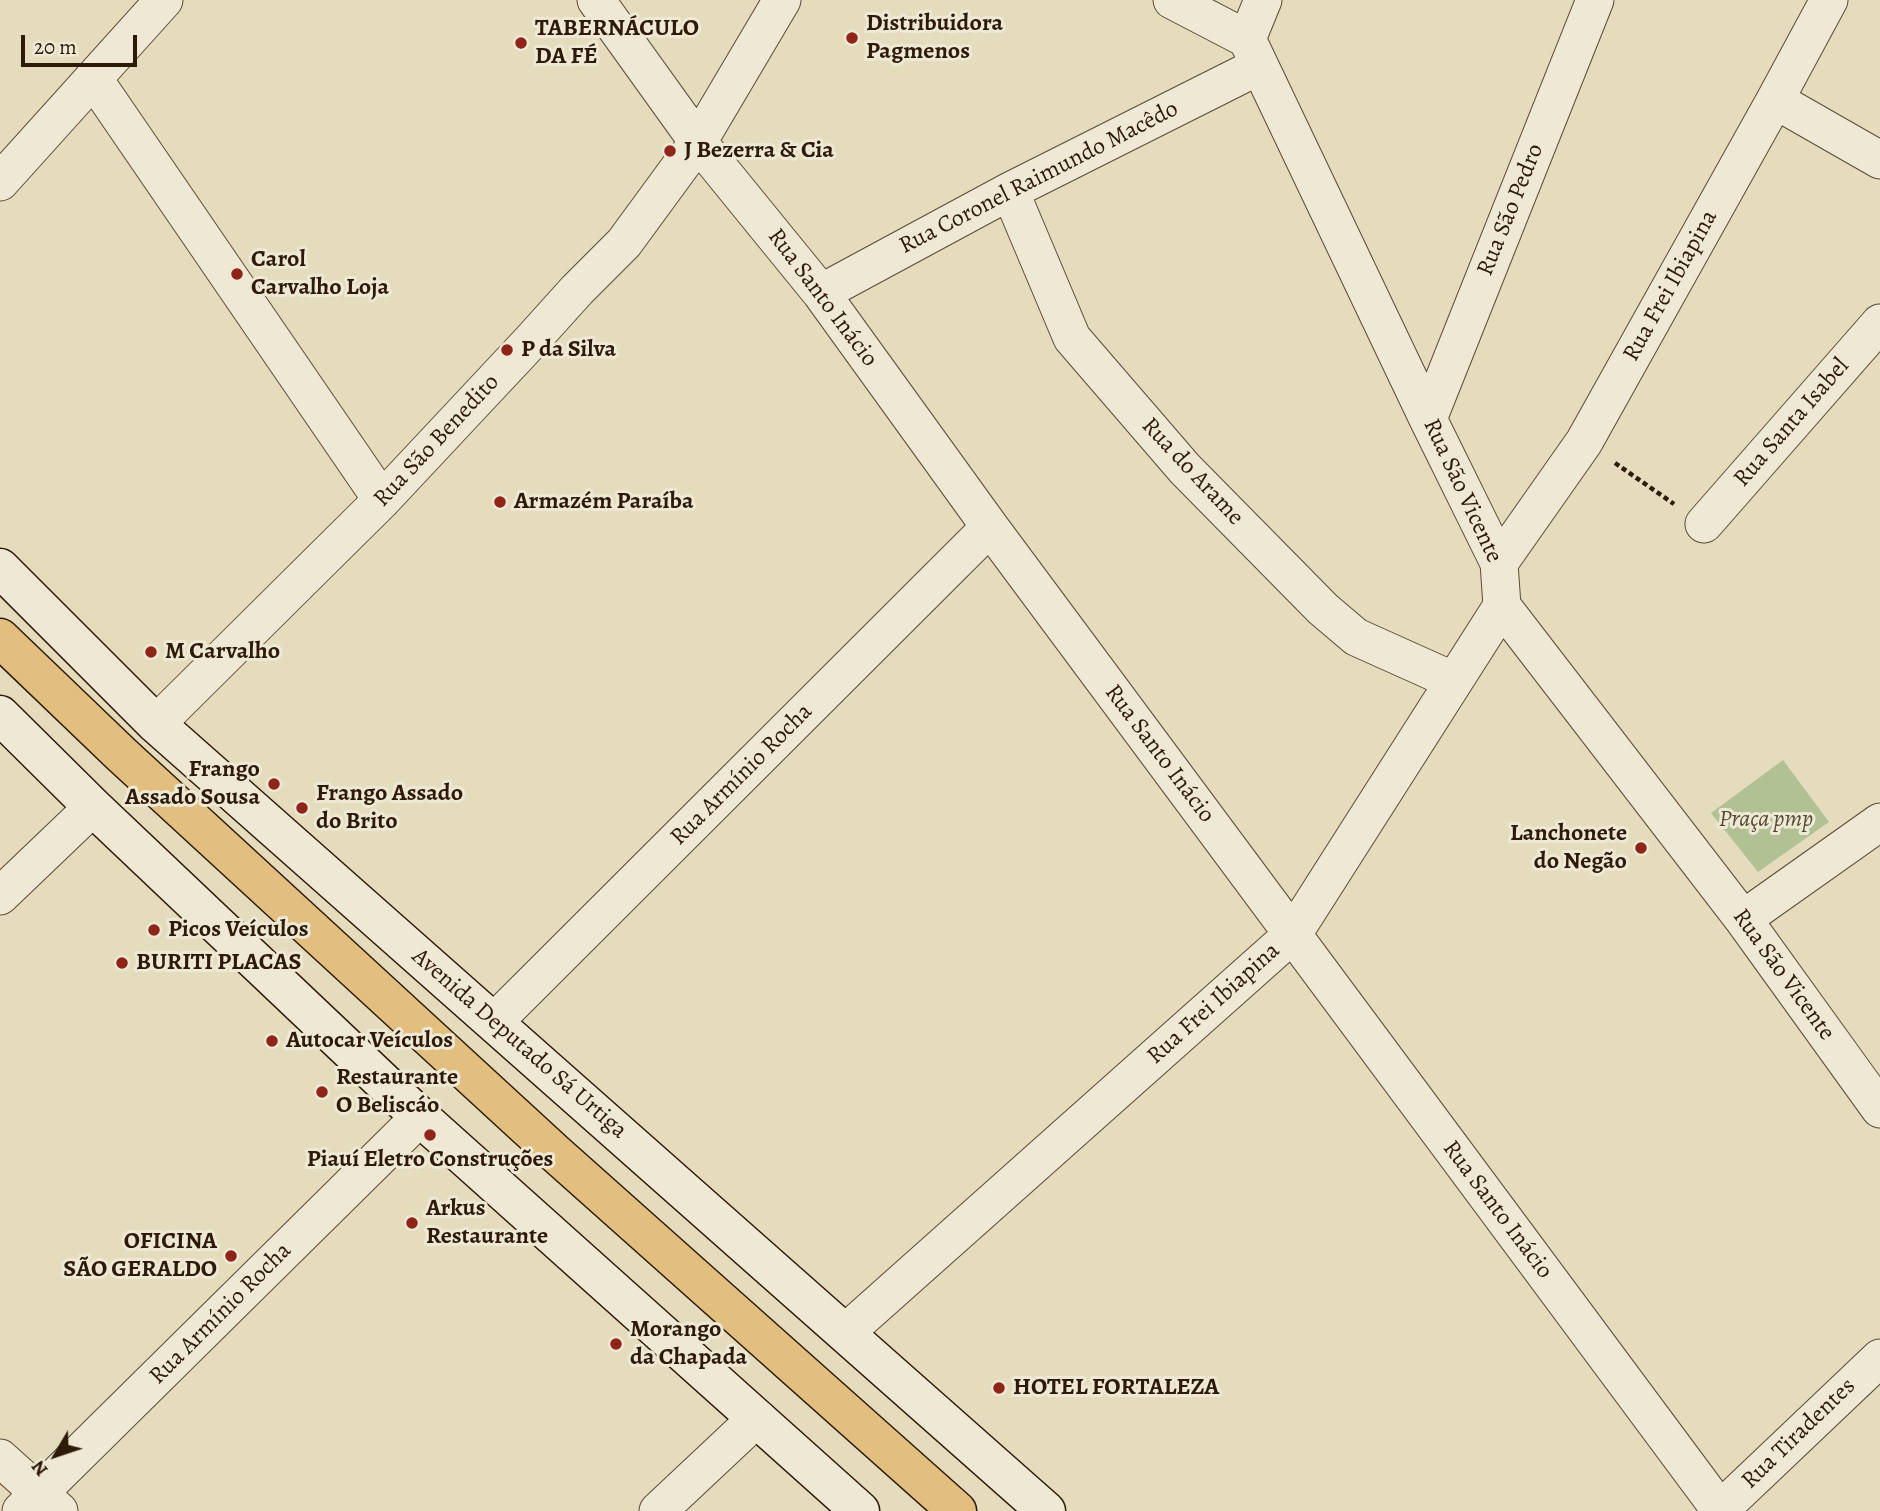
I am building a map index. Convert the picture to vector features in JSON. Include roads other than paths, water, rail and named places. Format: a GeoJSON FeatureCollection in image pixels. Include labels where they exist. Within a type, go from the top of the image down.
{"type":"FeatureCollection","features":[{"type":"Feature","properties":{"kind":"highway"},"geometry":{"type":"LineString","coordinates":[[0,638],[122,755],[555,1153],[957,1511]]}},
{"type":"Feature","properties":{"kind":"main road","name":"Avenida Deputado Sá Urtiga"},"geometry":{"type":"LineString","coordinates":[[0,568],[156,724],[1045,1511]]}},
{"type":"Feature","properties":{"kind":"main road"},"geometry":{"type":"LineString","coordinates":[[0,715],[93,807],[420,1117],[860,1511]]}},
{"type":"Feature","properties":{"kind":"street"},"geometry":{"type":"LineString","coordinates":[[0,182],[164,0]]}},
{"type":"Feature","properties":{"kind":"street","name":"Rua Santo Inácio"},"geometry":{"type":"LineString","coordinates":[[596,0],[698,142],[821,293],[990,527],[1720,1511]]}},
{"type":"Feature","properties":{"kind":"street","name":"Rua São Benedito"},"geometry":{"type":"LineString","coordinates":[[156,724],[382,500],[624,243],[698,142],[782,0]]}},
{"type":"Feature","properties":{"kind":"street"},"geometry":{"type":"LineString","coordinates":[[1172,0],[1253,53],[1263,0]]}},
{"type":"Feature","properties":{"kind":"street","name":"Rua São Pedro"},"geometry":{"type":"LineString","coordinates":[[1428,419],[1595,0]]}},
{"type":"Feature","properties":{"kind":"street","name":"Rua Frei Ibiapina"},"geometry":{"type":"LineString","coordinates":[[1499,563],[1584,442],[1829,0]]}},
{"type":"Feature","properties":{"kind":"street","name":"Rua Coronel Raimundo Macêdo"},"geometry":{"type":"LineString","coordinates":[[821,293],[1010,191],[1253,53]]}},
{"type":"Feature","properties":{"kind":"street","name":"Rua São Vicente"},"geometry":{"type":"LineString","coordinates":[[1253,53],[1499,563],[1502,606],[1743,919],[1880,1109]]}},
{"type":"Feature","properties":{"kind":"street"},"geometry":{"type":"LineString","coordinates":[[93,78],[382,500]]}},
{"type":"Feature","properties":{"kind":"street"},"geometry":{"type":"LineString","coordinates":[[1775,100],[1880,160]]}},
{"type":"Feature","properties":{"kind":"street","name":"Rua do Arame"},"geometry":{"type":"LineString","coordinates":[[1010,191],[1072,338],[1185,469],[1323,609],[1356,637],[1454,681]]}},
{"type":"Feature","properties":{"kind":"street","name":"Rua Santa Isabel"},"geometry":{"type":"LineString","coordinates":[[1704,524],[1880,323]]}},
{"type":"Feature","properties":{"kind":"street","name":"Rua Armínio Rocha"},"geometry":{"type":"LineString","coordinates":[[494,1022],[990,527]]}},
{"type":"Feature","properties":{"kind":"street","name":"Rua Frei Ibiapina"},"geometry":{"type":"LineString","coordinates":[[845,1333],[1293,934],[1502,606]]}},
{"type":"Feature","properties":{"kind":"street"},"geometry":{"type":"LineString","coordinates":[[0,895],[93,807]]}},
{"type":"Feature","properties":{"kind":"street"},"geometry":{"type":"LineString","coordinates":[[1743,919],[1880,822]]}},
{"type":"Feature","properties":{"kind":"street","name":"Rua Armínio Rocha"},"geometry":{"type":"LineString","coordinates":[[40,1505],[420,1117]]}},
{"type":"Feature","properties":{"kind":"street","name":"Rua Tiradentes"},"geometry":{"type":"LineString","coordinates":[[1720,1511],[1880,1358]]}},
{"type":"Feature","properties":{"kind":"street"},"geometry":{"type":"LineString","coordinates":[[658,1511],[757,1418]]}},
{"type":"Feature","properties":{"kind":"street"},"geometry":{"type":"LineString","coordinates":[[0,1458],[40,1505]]}},
{"type":"Feature","properties":{"kind":"place","name":"Distribuidora Pagmenos"},"geometry":{"type":"Point","coordinates":[852,38]}},
{"type":"Feature","properties":{"kind":"place","name":"TABERNÁCULO DA FÉ"},"geometry":{"type":"Point","coordinates":[521,43]}},
{"type":"Feature","properties":{"kind":"place","name":"J Bezerra & Cia"},"geometry":{"type":"Point","coordinates":[670,151]}},
{"type":"Feature","properties":{"kind":"place","name":"Carol Carvalho Loja"},"geometry":{"type":"Point","coordinates":[237,274]}},
{"type":"Feature","properties":{"kind":"place","name":"P da Silva"},"geometry":{"type":"Point","coordinates":[507,350]}},
{"type":"Feature","properties":{"kind":"place","name":"Armazém Paraíba"},"geometry":{"type":"Point","coordinates":[500,502]}},
{"type":"Feature","properties":{"kind":"place","name":"M Carvalho"},"geometry":{"type":"Point","coordinates":[151,652]}},
{"type":"Feature","properties":{"kind":"place","name":"Frango Assado Sousa"},"geometry":{"type":"Point","coordinates":[274,784]}},
{"type":"Feature","properties":{"kind":"place","name":"Frango Assado do Brito"},"geometry":{"type":"Point","coordinates":[302,808]}},
{"type":"Feature","properties":{"kind":"place","name":"Lanchonete do Negão"},"geometry":{"type":"Point","coordinates":[1641,848]}},
{"type":"Feature","properties":{"kind":"place","name":"Picos Veículos"},"geometry":{"type":"Point","coordinates":[154,930]}},
{"type":"Feature","properties":{"kind":"place","name":"BURITI PLACAS"},"geometry":{"type":"Point","coordinates":[122,963]}},
{"type":"Feature","properties":{"kind":"place","name":"Autocar Veículos"},"geometry":{"type":"Point","coordinates":[272,1041]}},
{"type":"Feature","properties":{"kind":"place","name":"Restaurante O Beliscáo"},"geometry":{"type":"Point","coordinates":[322,1092]}},
{"type":"Feature","properties":{"kind":"place","name":"Piauí Eletro Construções"},"geometry":{"type":"Point","coordinates":[430,1135]}},
{"type":"Feature","properties":{"kind":"place","name":"Arkus Restaurante"},"geometry":{"type":"Point","coordinates":[412,1223]}},
{"type":"Feature","properties":{"kind":"place","name":"OFICINA SÃO GERALDO"},"geometry":{"type":"Point","coordinates":[231,1256]}},
{"type":"Feature","properties":{"kind":"place","name":"Morango da Chapada"},"geometry":{"type":"Point","coordinates":[616,1344]}},
{"type":"Feature","properties":{"kind":"place","name":"HOTEL FORTALEZA"},"geometry":{"type":"Point","coordinates":[999,1388]}},
{"type":"Feature","properties":{"kind":"park label","name":"Praça pmp"},"geometry":{"type":"Point","coordinates":[1766,820]}}]}
